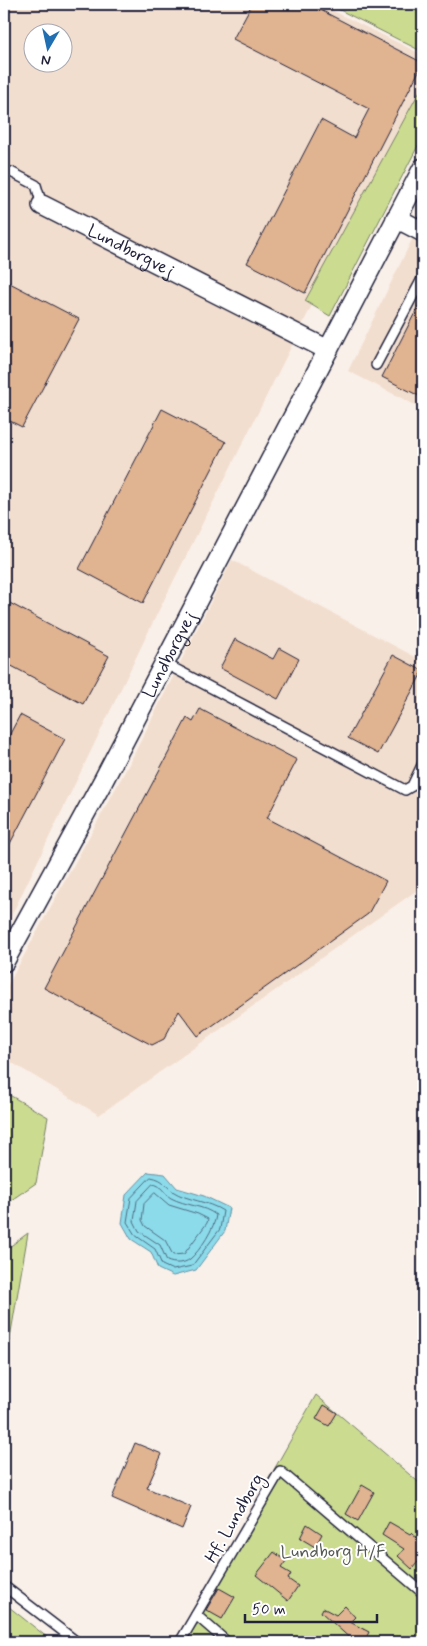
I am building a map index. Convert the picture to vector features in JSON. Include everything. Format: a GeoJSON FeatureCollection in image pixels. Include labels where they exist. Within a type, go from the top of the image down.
{"type":"FeatureCollection","features":[{"type":"Feature","properties":{"kind":"street","name":"Lundborgvej"},"geometry":{"type":"LineString","coordinates":[[5,958],[103,781],[423,168]]}},
{"type":"Feature","properties":{"kind":"street","name":"Lundborgvej"},"geometry":{"type":"LineString","coordinates":[[42,205],[328,350]]}},
{"type":"Feature","properties":{"kind":"street"},"geometry":{"type":"LineString","coordinates":[[396,218],[423,232]]}},
{"type":"Feature","properties":{"kind":"lane"},"geometry":{"type":"LineString","coordinates":[[10,172],[36,184],[42,205]]}},
{"type":"Feature","properties":{"kind":"lane"},"geometry":{"type":"LineString","coordinates":[[376,365],[423,277]]}},
{"type":"Feature","properties":{"kind":"lane"},"geometry":{"type":"LineString","coordinates":[[164,663],[405,790],[412,786],[423,763]]}},
{"type":"Feature","properties":{"kind":"lane","name":"Hf. Lundborg"},"geometry":{"type":"LineString","coordinates":[[180,1642],[280,1471],[423,1593]]}},
{"type":"Feature","properties":{"kind":"lane"},"geometry":{"type":"LineString","coordinates":[[4,1586],[77,1642]]}},
{"type":"Feature","properties":{"kind":"lane"},"geometry":{"type":"LineString","coordinates":[[196,1615],[228,1642]]}},
{"type":"Feature","properties":{"kind":"shaded area"},"geometry":{"type":"Polygon","coordinates":[[[4,4],[319,4],[423,55],[423,84],[157,614],[4,931],[4,4]]]}},
{"type":"Feature","properties":{"kind":"shaded area"},"geometry":{"type":"Polygon","coordinates":[[[423,217],[423,409],[348,371],[423,217]]]}},
{"type":"Feature","properties":{"kind":"shaded area"},"geometry":{"type":"Polygon","coordinates":[[[232,560],[423,661],[423,886],[99,1115],[4,1058],[4,992],[129,764],[232,560]]]}},
{"type":"Feature","properties":{"kind":"green space"},"geometry":{"type":"Polygon","coordinates":[[[328,4],[423,4],[423,52],[328,4]]]}},
{"type":"Feature","properties":{"kind":"green space"},"geometry":{"type":"Polygon","coordinates":[[[423,85],[423,136],[330,316],[305,301],[423,85]]]}},
{"type":"Feature","properties":{"kind":"green space"},"geometry":{"type":"Polygon","coordinates":[[[4,1092],[48,1117],[36,1183],[4,1205],[4,1092]]]}},
{"type":"Feature","properties":{"kind":"green space"},"geometry":{"type":"Polygon","coordinates":[[[28,1233],[4,1373],[4,1251],[28,1233]]]}},
{"type":"Feature","properties":{"kind":"green space","name":"Lundborg H/F"},"geometry":{"type":"Polygon","coordinates":[[[316,1395],[423,1486],[423,1642],[177,1642],[316,1395]]]}},
{"type":"Feature","properties":{"kind":"green space"},"geometry":{"type":"Polygon","coordinates":[[[4,1603],[53,1642],[4,1642],[4,1603]]]}},
{"type":"Feature","properties":{"kind":"water"},"geometry":{"type":"Polygon","coordinates":[[[148,1172],[165,1174],[177,1188],[204,1196],[229,1208],[225,1231],[196,1270],[173,1276],[158,1269],[151,1252],[131,1239],[122,1223],[126,1195],[148,1172]]]}},
{"type":"Feature","properties":{"kind":"building"},"geometry":{"type":"Polygon","coordinates":[[[252,4],[309,4],[423,63],[305,293],[247,263],[321,120],[354,138],[369,109],[233,39],[252,4]]]}},
{"type":"Feature","properties":{"kind":"building"},"geometry":{"type":"Polygon","coordinates":[[[4,280],[79,319],[22,427],[4,418],[4,280]]]}},
{"type":"Feature","properties":{"kind":"building"},"geometry":{"type":"Polygon","coordinates":[[[423,297],[423,398],[382,377],[423,297]]]}},
{"type":"Feature","properties":{"kind":"building"},"geometry":{"type":"Polygon","coordinates":[[[162,409],[226,442],[143,603],[79,569],[162,409]]]}},
{"type":"Feature","properties":{"kind":"building"},"geometry":{"type":"Polygon","coordinates":[[[4,600],[109,656],[83,704],[4,662],[4,600]]]}},
{"type":"Feature","properties":{"kind":"building"},"geometry":{"type":"Polygon","coordinates":[[[235,639],[273,659],[279,648],[299,659],[278,699],[220,668],[235,639]]]}},
{"type":"Feature","properties":{"kind":"building"},"geometry":{"type":"Polygon","coordinates":[[[393,655],[423,671],[378,754],[348,738],[393,655]]]}},
{"type":"Feature","properties":{"kind":"building"},"geometry":{"type":"Polygon","coordinates":[[[200,709],[297,760],[267,818],[386,881],[368,914],[198,1036],[179,1011],[164,1039],[152,1045],[44,988],[187,718],[193,722],[200,709]]]}},
{"type":"Feature","properties":{"kind":"building"},"geometry":{"type":"Polygon","coordinates":[[[20,715],[65,739],[4,855],[4,745],[20,715]]]}},
{"type":"Feature","properties":{"kind":"building"},"geometry":{"type":"Polygon","coordinates":[[[324,1405],[337,1413],[329,1426],[316,1419],[324,1405]]]}},
{"type":"Feature","properties":{"kind":"building"},"geometry":{"type":"Polygon","coordinates":[[[135,1443],[162,1454],[147,1488],[191,1507],[182,1529],[112,1498],[135,1443]]]}},
{"type":"Feature","properties":{"kind":"building"},"geometry":{"type":"Polygon","coordinates":[[[362,1485],[374,1492],[358,1521],[346,1514],[362,1485]]]}},
{"type":"Feature","properties":{"kind":"building"},"geometry":{"type":"Polygon","coordinates":[[[389,1522],[411,1533],[423,1544],[423,1556],[412,1569],[398,1556],[404,1549],[382,1535],[389,1522]]]}},
{"type":"Feature","properties":{"kind":"building"},"geometry":{"type":"Polygon","coordinates":[[[307,1524],[322,1534],[315,1547],[300,1538],[307,1524]]]}},
{"type":"Feature","properties":{"kind":"building"},"geometry":{"type":"Polygon","coordinates":[[[274,1552],[286,1561],[281,1568],[291,1574],[288,1579],[298,1586],[288,1601],[256,1575],[274,1552]]]}},
{"type":"Feature","properties":{"kind":"building"},"geometry":{"type":"Polygon","coordinates":[[[219,1588],[235,1597],[222,1619],[206,1610],[219,1588]]]}},
{"type":"Feature","properties":{"kind":"building"},"geometry":{"type":"Polygon","coordinates":[[[345,1606],[355,1617],[350,1622],[369,1632],[364,1642],[354,1642],[321,1612],[323,1608],[336,1615],[345,1606]]]}}]}
